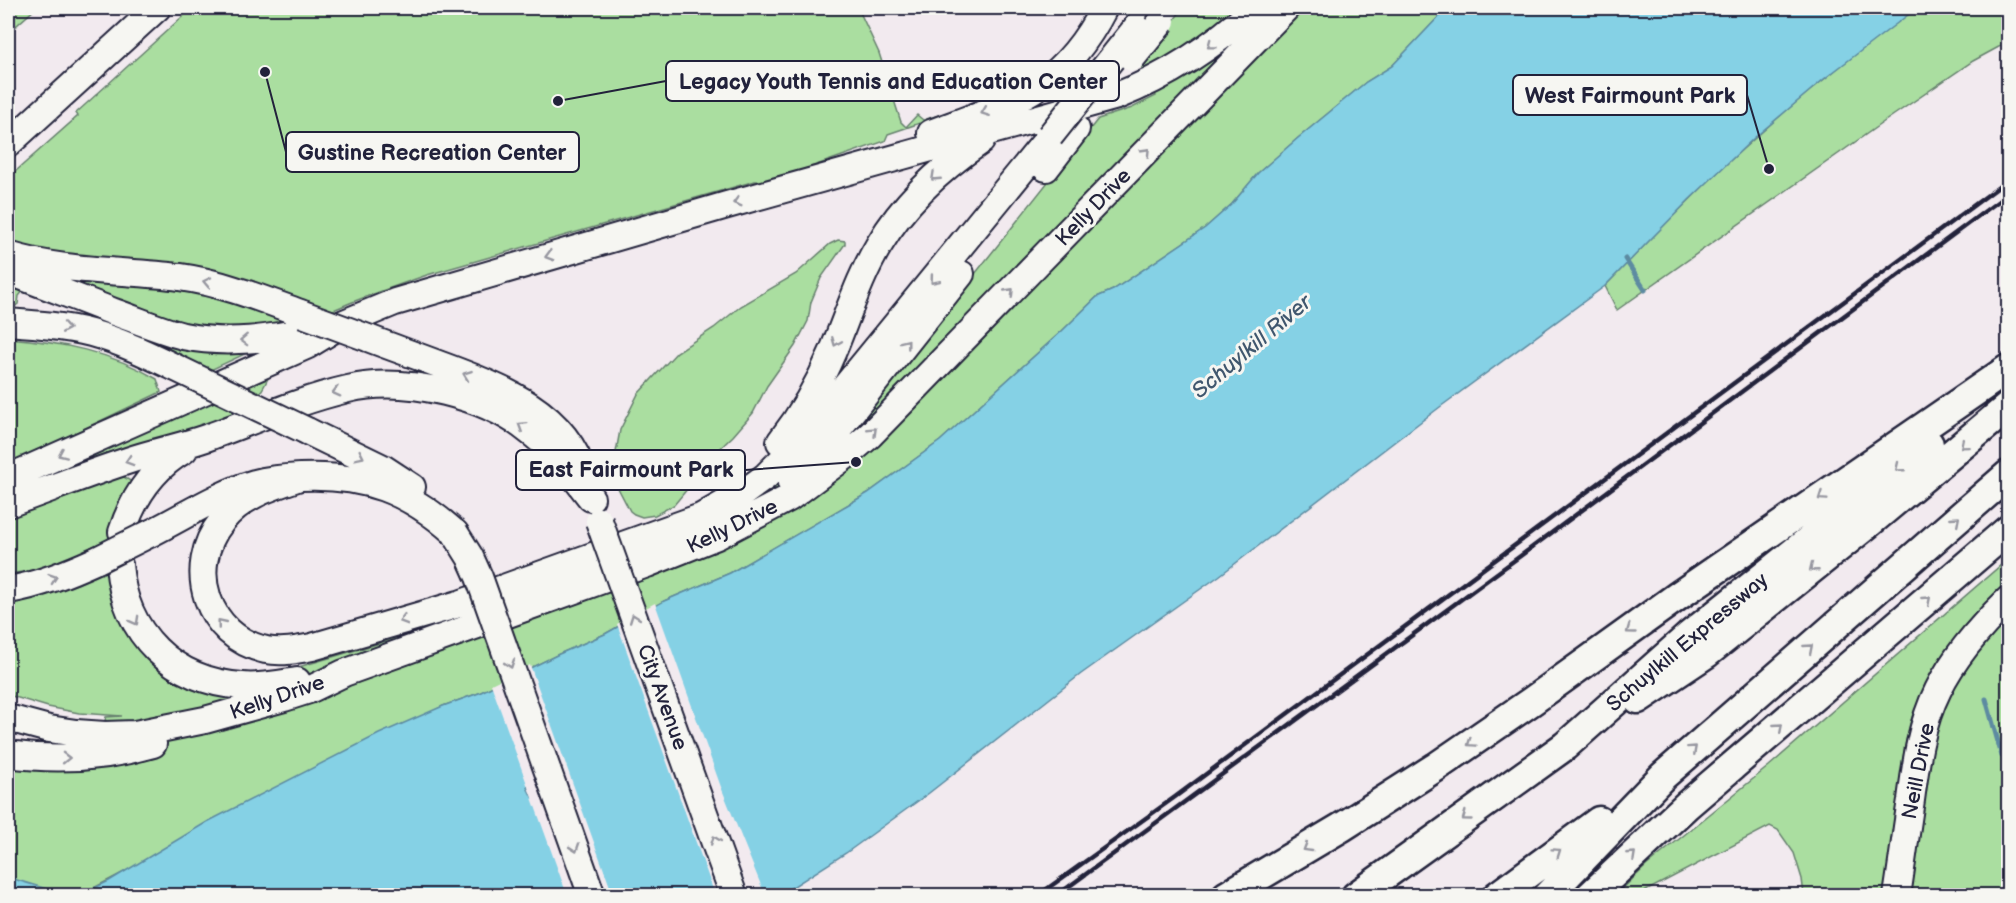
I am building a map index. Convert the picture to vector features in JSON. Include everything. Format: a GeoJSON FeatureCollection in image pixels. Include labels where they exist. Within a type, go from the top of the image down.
{"type":"FeatureCollection","features":[{"type":"Feature","properties":{"kind":"highway"},"geometry":{"type":"LineString","coordinates":[[1226,896],[1342,827],[1446,760],[1687,589],[2008,369]]}},
{"type":"Feature","properties":{"kind":"highway","name":"Schuylkill Expressway"},"geometry":{"type":"LineString","coordinates":[[1356,896],[1565,746],[1689,636],[1853,506],[2008,377]]}},
{"type":"Feature","properties":{"kind":"highway"},"geometry":{"type":"LineString","coordinates":[[1565,746],[1707,653],[1869,523],[2008,407]]}},
{"type":"Feature","properties":{"kind":"highway"},"geometry":{"type":"LineString","coordinates":[[1547,896],[1663,776],[2008,475]]}},
{"type":"Feature","properties":{"kind":"highway"},"geometry":{"type":"LineString","coordinates":[[1590,896],[1687,806],[2008,530]]}},
{"type":"Feature","properties":{"kind":"highway"},"geometry":{"type":"LineString","coordinates":[[1497,896],[1663,776]]}},
{"type":"Feature","properties":{"kind":"main road"},"geometry":{"type":"LineString","coordinates":[[8,144],[158,8]]}},
{"type":"Feature","properties":{"kind":"main road"},"geometry":{"type":"LineString","coordinates":[[793,187],[1014,101],[1029,93],[1069,60],[1088,36],[1104,8]]}},
{"type":"Feature","properties":{"kind":"main road"},"geometry":{"type":"LineString","coordinates":[[8,478],[308,345],[344,323],[395,302],[448,285],[1118,96],[1148,84],[1205,50],[1232,30],[1255,8]]}},
{"type":"Feature","properties":{"kind":"main road","name":"Kelly Drive"},"geometry":{"type":"LineString","coordinates":[[8,718],[49,729],[105,735],[135,734],[205,720],[285,698],[309,690],[344,673],[717,537],[789,498],[820,477],[870,435],[1286,8]]}},
{"type":"Feature","properties":{"kind":"main road"},"geometry":{"type":"LineString","coordinates":[[740,525],[784,489],[819,453],[1077,129],[1161,12]]}},
{"type":"Feature","properties":{"kind":"main road"},"geometry":{"type":"LineString","coordinates":[[300,477],[250,496],[236,507],[223,519],[215,531],[203,561],[202,577],[205,593],[218,620],[240,640],[267,650],[293,651],[312,647],[433,612],[675,528],[700,517],[744,493],[783,461],[944,268],[1136,28],[1161,12]]}},
{"type":"Feature","properties":{"kind":"main road"},"geometry":{"type":"LineString","coordinates":[[675,528],[745,477],[779,444],[817,386],[867,267],[890,227],[931,181],[964,153],[999,129]]}},
{"type":"Feature","properties":{"kind":"main road","name":"City Avenue"},"geometry":{"type":"LineString","coordinates":[[8,255],[44,264],[201,280],[233,289],[478,379],[526,402],[546,417],[561,432],[582,468],[735,896]]}},
{"type":"Feature","properties":{"kind":"main road"},"geometry":{"type":"LineString","coordinates":[[8,271],[183,336],[221,340],[266,339],[344,323]]}},
{"type":"Feature","properties":{"kind":"main road"},"geometry":{"type":"LineString","coordinates":[[8,322],[60,327],[114,340],[367,460],[404,481],[422,495],[455,533],[479,577],[592,896]]}},
{"type":"Feature","properties":{"kind":"main road"},"geometry":{"type":"LineString","coordinates":[[8,504],[127,461],[205,438],[249,421],[351,388],[376,384],[417,386],[470,400],[502,414],[531,432],[554,454],[595,509]]}},
{"type":"Feature","properties":{"kind":"main road"},"geometry":{"type":"LineString","coordinates":[[122,532],[132,507],[151,477],[176,455],[205,438]]}},
{"type":"Feature","properties":{"kind":"main road"},"geometry":{"type":"LineString","coordinates":[[8,590],[108,562],[151,533],[220,497],[254,483],[275,478],[345,477],[388,489],[418,503],[455,533]]}},
{"type":"Feature","properties":{"kind":"main road"},"geometry":{"type":"LineString","coordinates":[[108,562],[124,594],[130,614],[152,646],[184,670],[203,679],[244,687],[344,673]]}},
{"type":"Feature","properties":{"kind":"main road","name":"Neill Drive"},"geometry":{"type":"LineString","coordinates":[[1897,896],[1918,751],[1930,710],[1958,656],[2008,600]]}},
{"type":"Feature","properties":{"kind":"main road"},"geometry":{"type":"LineString","coordinates":[[8,754],[52,758],[103,756],[153,744],[205,720]]}},
{"type":"Feature","properties":{"kind":"green space"},"geometry":{"type":"Polygon","coordinates":[[[8,8],[36,8],[8,33],[8,8]]]}},
{"type":"Feature","properties":{"kind":"green space"},"geometry":{"type":"Polygon","coordinates":[[[192,8],[858,8],[879,53],[901,122],[906,127],[917,115],[923,120],[962,108],[888,134],[885,141],[768,182],[755,181],[427,275],[302,322],[259,330],[209,327],[159,316],[86,289],[83,283],[87,281],[126,283],[203,291],[214,293],[273,316],[297,303],[298,300],[258,284],[217,272],[189,267],[74,257],[30,249],[8,242],[8,178],[78,116],[76,113],[192,8]]]}},
{"type":"Feature","properties":{"kind":"green space"},"geometry":{"type":"Polygon","coordinates":[[[1091,8],[1066,46],[1054,58],[1091,8]]]}},
{"type":"Feature","properties":{"kind":"green space"},"geometry":{"type":"Polygon","coordinates":[[[1183,8],[1447,8],[1392,66],[1366,82],[1298,138],[1258,173],[1232,204],[1205,228],[1113,290],[1097,297],[940,441],[868,493],[730,573],[664,601],[605,634],[479,693],[443,706],[84,893],[8,895],[8,744],[98,746],[106,717],[122,716],[79,713],[48,707],[8,695],[8,602],[77,584],[96,575],[98,546],[42,570],[14,573],[8,576],[8,520],[113,477],[124,477],[132,482],[110,549],[183,681],[278,673],[465,618],[689,538],[745,510],[867,410],[1098,119],[1132,108],[1156,96],[1143,74],[1141,64],[1183,8]]]}},
{"type":"Feature","properties":{"kind":"green space"},"geometry":{"type":"Polygon","coordinates":[[[1917,8],[2008,8],[2008,42],[1973,61],[1885,121],[1617,310],[1605,286],[1678,211],[1794,104],[1917,8]]]}},
{"type":"Feature","properties":{"kind":"green space"},"geometry":{"type":"Polygon","coordinates":[[[838,240],[845,241],[845,244],[821,278],[811,302],[808,321],[795,346],[767,386],[753,413],[702,466],[693,482],[674,505],[655,515],[642,517],[630,511],[617,486],[613,469],[620,430],[638,394],[677,352],[714,328],[741,306],[796,274],[830,244],[838,240]]]}},
{"type":"Feature","properties":{"kind":"green space"},"geometry":{"type":"Polygon","coordinates":[[[8,281],[24,290],[19,296],[18,304],[14,307],[8,307],[8,281]]]}},
{"type":"Feature","properties":{"kind":"green space"},"geometry":{"type":"Polygon","coordinates":[[[8,338],[47,342],[103,355],[157,379],[161,392],[8,465],[8,338]]]}},
{"type":"Feature","properties":{"kind":"green space"},"geometry":{"type":"Polygon","coordinates":[[[170,343],[249,352],[200,375],[168,351],[170,343]]]}},
{"type":"Feature","properties":{"kind":"green space"},"geometry":{"type":"Polygon","coordinates":[[[271,371],[258,396],[236,415],[18,491],[271,371]]]}},
{"type":"Feature","properties":{"kind":"green space"},"geometry":{"type":"Polygon","coordinates":[[[2008,559],[2008,585],[1966,626],[1942,657],[1915,709],[1905,747],[1884,895],[1804,895],[1794,853],[1778,830],[1770,826],[1638,895],[1615,896],[1646,866],[1769,766],[2008,559]]]}},
{"type":"Feature","properties":{"kind":"green space"},"geometry":{"type":"Polygon","coordinates":[[[2008,620],[2008,895],[1910,896],[1933,744],[1941,716],[1953,688],[1971,660],[2008,620]]]}},
{"type":"Feature","properties":{"kind":"water","name":"Schuylkill River"},"geometry":{"type":"Polygon","coordinates":[[[1447,8],[1756,8],[1759,12],[1765,8],[1917,8],[1824,79],[1754,138],[1689,200],[1605,286],[1440,407],[1219,576],[1081,674],[929,793],[846,853],[780,895],[8,896],[8,873],[17,880],[50,890],[84,893],[109,881],[207,822],[379,734],[479,693],[605,634],[664,601],[730,573],[868,493],[940,441],[1097,297],[1113,290],[1205,228],[1232,204],[1258,173],[1298,138],[1366,82],[1392,66],[1447,8]],[[697,724],[660,740],[663,748],[700,732],[697,724]],[[566,769],[527,787],[532,797],[570,779],[566,769]],[[745,850],[706,867],[710,876],[748,859],[745,850]]]}},
{"type":"Feature","properties":{"kind":"pier"},"geometry":{"type":"Polygon","coordinates":[[[655,603],[721,787],[765,895],[715,895],[617,624],[655,603]]]}},
{"type":"Feature","properties":{"kind":"pier"},"geometry":{"type":"Polygon","coordinates":[[[530,665],[613,895],[567,895],[491,684],[530,665]]]}},
{"type":"Feature","properties":{"kind":"waterway"},"geometry":{"type":"LineString","coordinates":[[1625,259],[1645,290]]}},
{"type":"Feature","properties":{"kind":"waterway"},"geometry":{"type":"LineString","coordinates":[[1986,699],[2002,756],[2008,760]]}},
{"type":"Feature","properties":{"kind":"railway"},"geometry":{"type":"LineString","coordinates":[[1037,896],[1175,797],[2008,180]]}},
{"type":"Feature","properties":{"kind":"railway"},"geometry":{"type":"LineString","coordinates":[[1056,896],[1523,554],[2008,194]]}},
{"type":"Feature","properties":{"kind":"place","name":"Gustine Recreation Center"},"geometry":{"type":"Point","coordinates":[265,72]}},
{"type":"Feature","properties":{"kind":"place","name":"Legacy Youth Tennis and Education Center"},"geometry":{"type":"Point","coordinates":[558,101]}},
{"type":"Feature","properties":{"kind":"place","name":"West Fairmount Park"},"geometry":{"type":"Point","coordinates":[1769,169]}},
{"type":"Feature","properties":{"kind":"place","name":"East Fairmount Park"},"geometry":{"type":"Point","coordinates":[856,462]}}]}
